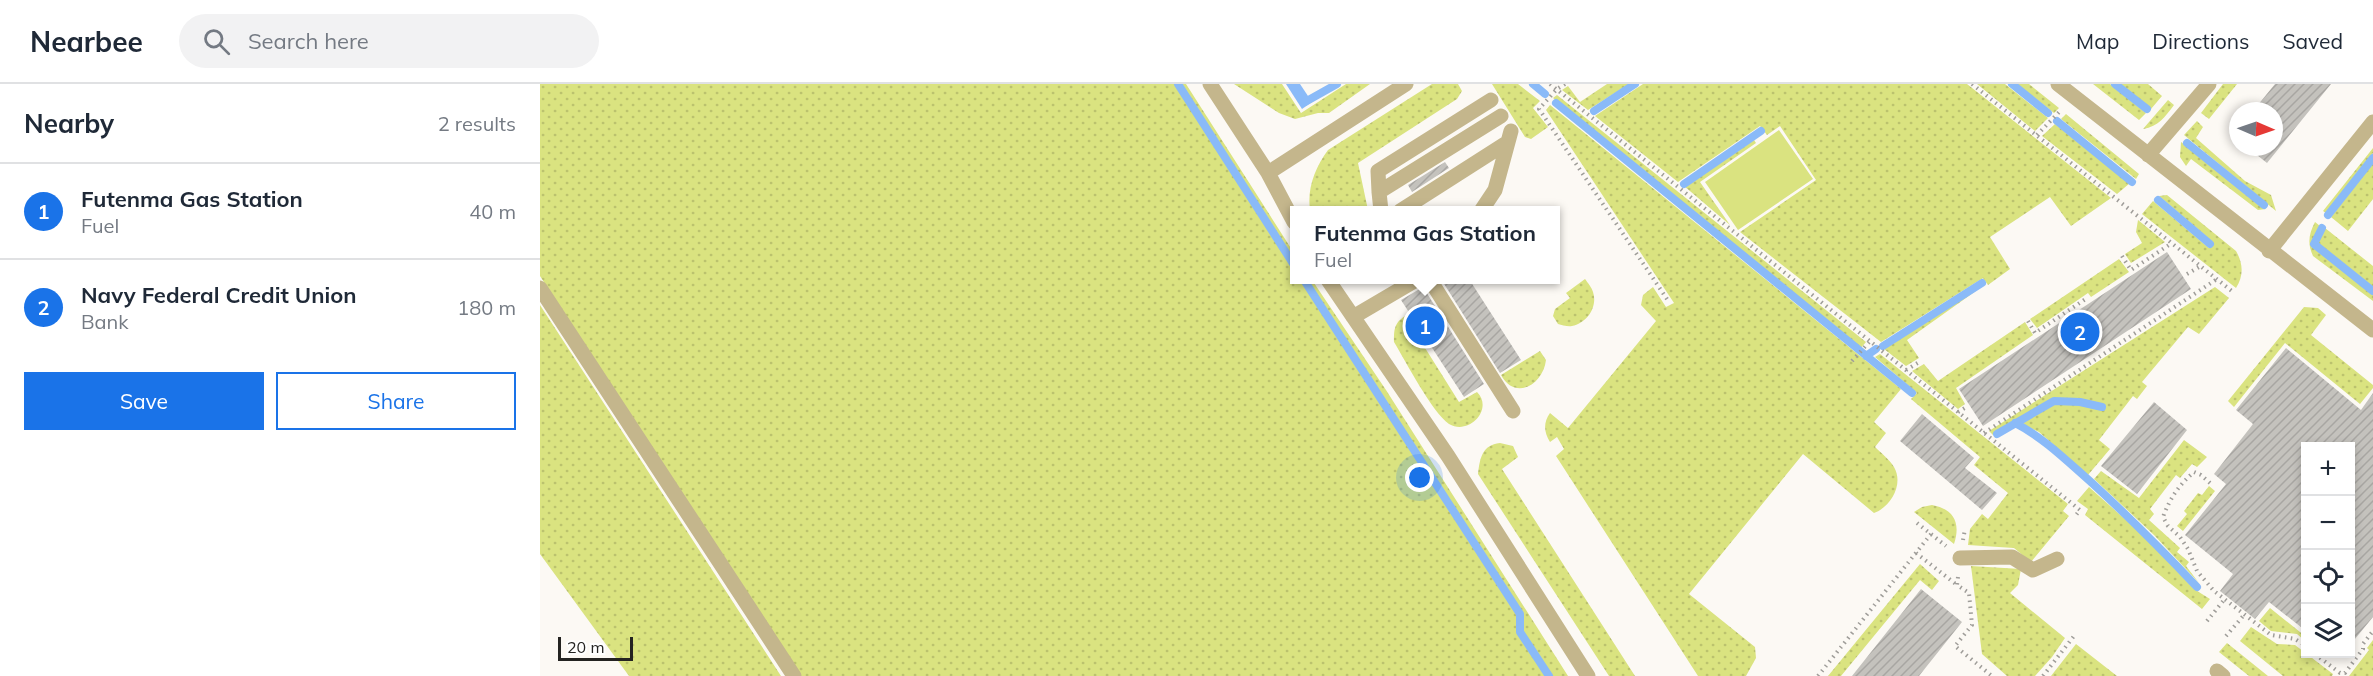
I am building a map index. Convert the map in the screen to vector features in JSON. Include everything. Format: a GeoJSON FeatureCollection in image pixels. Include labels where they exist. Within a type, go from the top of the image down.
{"type":"FeatureCollection","features":[{"type":"Feature","properties":{"kind":"lane"},"geometry":{"type":"LineString","coordinates":[[1210,84],[1268,173],[1290,214]]}},
{"type":"Feature","properties":{"kind":"lane"},"geometry":{"type":"LineString","coordinates":[[1268,173],[1406,84]]}},
{"type":"Feature","properties":{"kind":"lane"},"geometry":{"type":"LineString","coordinates":[[2058,84],[2373,330]]}},
{"type":"Feature","properties":{"kind":"lane"},"geometry":{"type":"LineString","coordinates":[[2148,155],[2209,84]]}},
{"type":"Feature","properties":{"kind":"lane"},"geometry":{"type":"LineString","coordinates":[[1381,206],[1378,171],[1491,100]]}},
{"type":"Feature","properties":{"kind":"lane"},"geometry":{"type":"LineString","coordinates":[[1379,192],[1501,116]]}},
{"type":"Feature","properties":{"kind":"lane"},"geometry":{"type":"LineString","coordinates":[[2270,251],[2373,122]]}},
{"type":"Feature","properties":{"kind":"lane"},"geometry":{"type":"LineString","coordinates":[[1406,206],[1510,137],[1495,190],[1483,206]]}},
{"type":"Feature","properties":{"kind":"lane"},"geometry":{"type":"LineString","coordinates":[[1331,284],[1448,456],[1588,676]]}},
{"type":"Feature","properties":{"kind":"lane"},"geometry":{"type":"LineString","coordinates":[[1353,317],[1408,284]]}},
{"type":"Feature","properties":{"kind":"lane"},"geometry":{"type":"LineString","coordinates":[[1433,284],[1513,411]]}},
{"type":"Feature","properties":{"kind":"lane"},"geometry":{"type":"LineString","coordinates":[[540,288],[794,676]]}},
{"type":"Feature","properties":{"kind":"lane"},"geometry":{"type":"LineString","coordinates":[[1960,558],[2012,557],[2033,570],[2057,559]]}},
{"type":"Feature","properties":{"kind":"path"},"geometry":{"type":"LineString","coordinates":[[1550,84],[1869,343],[2080,510],[2076,515]]}},
{"type":"Feature","properties":{"kind":"path"},"geometry":{"type":"LineString","coordinates":[[1566,84],[1557,90],[1539,110],[1669,302]]}},
{"type":"Feature","properties":{"kind":"path"},"geometry":{"type":"LineString","coordinates":[[1972,84],[2233,292]]}},
{"type":"Feature","properties":{"kind":"path"},"geometry":{"type":"LineString","coordinates":[[2037,135],[2064,108]]}},
{"type":"Feature","properties":{"kind":"path"},"geometry":{"type":"LineString","coordinates":[[2122,256],[2131,270],[2172,243]]}},
{"type":"Feature","properties":{"kind":"path"},"geometry":{"type":"LineString","coordinates":[[2187,274],[2201,266]]}},
{"type":"Feature","properties":{"kind":"path"},"geometry":{"type":"LineString","coordinates":[[1984,433],[2217,279]]}},
{"type":"Feature","properties":{"kind":"path"},"geometry":{"type":"LineString","coordinates":[[2028,321],[2036,333],[2087,298]]}},
{"type":"Feature","properties":{"kind":"path"},"geometry":{"type":"LineString","coordinates":[[1853,360],[1869,343]]}},
{"type":"Feature","properties":{"kind":"path"},"geometry":{"type":"LineString","coordinates":[[1906,370],[1921,361]]}},
{"type":"Feature","properties":{"kind":"path"},"geometry":{"type":"LineString","coordinates":[[1958,412],[1968,406]]}},
{"type":"Feature","properties":{"kind":"path"},"geometry":{"type":"LineString","coordinates":[[2210,483],[2194,472],[2170,498],[2163,517],[2168,526],[2180,537],[2197,571],[2224,600],[2271,635],[2295,639],[2301,643]]}},
{"type":"Feature","properties":{"kind":"path"},"geometry":{"type":"LineString","coordinates":[[1917,523],[1960,558],[1957,585]]}},
{"type":"Feature","properties":{"kind":"path"},"geometry":{"type":"LineString","coordinates":[[1818,676],[1931,534]]}},
{"type":"Feature","properties":{"kind":"path"},"geometry":{"type":"LineString","coordinates":[[1916,553],[1969,593],[1972,625],[1956,646],[1992,676]]}},
{"type":"Feature","properties":{"kind":"path"},"geometry":{"type":"LineString","coordinates":[[2207,621],[2224,600]]}},
{"type":"Feature","properties":{"kind":"path"},"geometry":{"type":"LineString","coordinates":[[2226,636],[2244,615]]}},
{"type":"Feature","properties":{"kind":"path"},"geometry":{"type":"LineString","coordinates":[[2320,658],[2338,674],[2345,673],[2363,650],[2362,644],[2373,631]]}},
{"type":"Feature","properties":{"kind":"path"},"geometry":{"type":"LineString","coordinates":[[2043,676],[2074,636]]}},
{"type":"Feature","properties":{"kind":"green space"},"geometry":{"type":"Polygon","coordinates":[[[540,84],[1186,84],[1290,247],[1290,284],[1315,284],[1386,390],[1568,676],[800,676],[540,276],[540,84]]]}},
{"type":"Feature","properties":{"kind":"green space"},"geometry":{"type":"Polygon","coordinates":[[[1234,84],[1282,84],[1301,113],[1346,84],[1370,84],[1329,113],[1318,113],[1295,119],[1279,113],[1234,84]]]}},
{"type":"Feature","properties":{"kind":"green space"},"geometry":{"type":"Polygon","coordinates":[[[1432,84],[1458,84],[1462,91],[1457,99],[1358,163],[1367,206],[1310,206],[1313,178],[1328,150],[1432,84]]]}},
{"type":"Feature","properties":{"kind":"green space"},"geometry":{"type":"Polygon","coordinates":[[[1492,84],[1518,84],[1540,101],[1533,108],[1548,127],[1531,139],[1525,137],[1492,84]]]}},
{"type":"Feature","properties":{"kind":"green space"},"geometry":{"type":"Polygon","coordinates":[[[1607,84],[1629,84],[1588,110],[1562,90],[1568,86],[1580,102],[1607,84]]]}},
{"type":"Feature","properties":{"kind":"green space"},"geometry":{"type":"Polygon","coordinates":[[[1643,84],[1967,84],[2111,198],[2071,226],[2050,197],[1990,237],[2010,269],[1988,285],[1983,278],[1881,342],[1740,232],[1816,180],[1780,126],[1767,135],[1760,126],[1678,182],[1595,116],[1643,84]]]}},
{"type":"Feature","properties":{"kind":"green space"},"geometry":{"type":"Polygon","coordinates":[[[1977,84],[2005,84],[2048,118],[2035,131],[1977,84]]]}},
{"type":"Feature","properties":{"kind":"green space"},"geometry":{"type":"Polygon","coordinates":[[[2017,84],[2029,84],[2059,108],[2054,113],[2017,84]]]}},
{"type":"Feature","properties":{"kind":"green space"},"geometry":{"type":"Polygon","coordinates":[[[2093,84],[2110,84],[2146,113],[2139,120],[2093,84]]]}},
{"type":"Feature","properties":{"kind":"green space"},"geometry":{"type":"Polygon","coordinates":[[[2120,84],[2148,84],[2162,96],[2151,109],[2120,84]]]}},
{"type":"Feature","properties":{"kind":"green space"},"geometry":{"type":"Polygon","coordinates":[[[2223,84],[2237,84],[2209,119],[2201,113],[2223,84]]]}},
{"type":"Feature","properties":{"kind":"green space"},"geometry":{"type":"Polygon","coordinates":[[[1557,95],[1866,342],[1860,349],[1553,98],[1557,95]]]}},
{"type":"Feature","properties":{"kind":"green space"},"geometry":{"type":"Polygon","coordinates":[[[2168,100],[2174,105],[2164,118],[2157,124],[2143,129],[2168,100]]]}},
{"type":"Feature","properties":{"kind":"green space"},"geometry":{"type":"Polygon","coordinates":[[[1550,105],[1901,389],[1874,422],[1886,433],[1875,447],[1890,461],[1897,474],[1897,487],[1886,506],[1874,513],[1803,454],[1689,594],[1755,647],[1756,658],[1746,676],[1698,676],[1556,456],[1564,449],[1557,437],[1550,442],[1546,435],[1545,424],[1550,413],[1568,428],[1656,321],[1641,305],[1643,295],[1653,287],[1666,307],[1674,303],[1546,110],[1550,105]]]}},
{"type":"Feature","properties":{"kind":"green space"},"geometry":{"type":"Polygon","coordinates":[[[2066,114],[2139,174],[2136,179],[2061,119],[2066,114]]]}},
{"type":"Feature","properties":{"kind":"green space"},"geometry":{"type":"Polygon","coordinates":[[[2197,121],[2203,127],[2196,138],[2245,181],[2271,195],[2276,211],[2184,135],[2197,121]]]}},
{"type":"Feature","properties":{"kind":"green space"},"geometry":{"type":"Polygon","coordinates":[[[2055,124],[2130,183],[2117,194],[2042,136],[2055,124]]]}},
{"type":"Feature","properties":{"kind":"green space"},"geometry":{"type":"Polygon","coordinates":[[[1779,130],[1813,179],[1738,230],[1705,182],[1779,130]]]}},
{"type":"Feature","properties":{"kind":"green space"},"geometry":{"type":"Polygon","coordinates":[[[1754,140],[1756,143],[1700,182],[1730,225],[1684,186],[1754,140]]]}},
{"type":"Feature","properties":{"kind":"green space"},"geometry":{"type":"Polygon","coordinates":[[[2181,142],[2266,209],[2258,210],[2191,159],[2186,166],[2180,157],[2181,142]]]}},
{"type":"Feature","properties":{"kind":"green space"},"geometry":{"type":"Polygon","coordinates":[[[2373,148],[2373,153],[2326,213],[2323,211],[2373,148]]]}},
{"type":"Feature","properties":{"kind":"green space"},"geometry":{"type":"Polygon","coordinates":[[[2373,163],[2373,199],[2348,231],[2331,217],[2373,163]]]}},
{"type":"Feature","properties":{"kind":"green space"},"geometry":{"type":"Polygon","coordinates":[[[2167,195],[2236,251],[2242,270],[2236,288],[2142,214],[2153,201],[2209,248],[2213,246],[2213,242],[2159,196],[2167,195]]]}},
{"type":"Feature","properties":{"kind":"green space"},"geometry":{"type":"Polygon","coordinates":[[[2138,220],[2165,242],[2131,263],[2125,254],[2142,243],[2136,232],[2138,220]]]}},
{"type":"Feature","properties":{"kind":"green space"},"geometry":{"type":"Polygon","coordinates":[[[2315,222],[2320,226],[2311,245],[2373,295],[2373,301],[2313,256],[2310,247],[2310,239],[2315,222]]]}},
{"type":"Feature","properties":{"kind":"green space"},"geometry":{"type":"Polygon","coordinates":[[[2325,228],[2373,266],[2373,287],[2318,243],[2325,228]]]}},
{"type":"Feature","properties":{"kind":"green space"},"geometry":{"type":"Polygon","coordinates":[[[2119,259],[2129,272],[2091,297],[2088,293],[2037,328],[2030,319],[2119,259]]]}},
{"type":"Feature","properties":{"kind":"green space"},"geometry":{"type":"Polygon","coordinates":[[[1585,279],[1592,289],[1593,309],[1582,322],[1572,326],[1558,324],[1553,316],[1555,309],[1570,298],[1566,293],[1585,279]]]}},
{"type":"Feature","properties":{"kind":"green space"},"geometry":{"type":"Polygon","coordinates":[[[2215,287],[2229,298],[2199,334],[2188,327],[2142,382],[2147,386],[2137,399],[2133,396],[2099,440],[2110,449],[2088,475],[2039,432],[2020,423],[2054,404],[2079,405],[2103,410],[2105,405],[2080,399],[2054,398],[1993,435],[1989,431],[2215,287]]]}},
{"type":"Feature","properties":{"kind":"green space"},"geometry":{"type":"Polygon","coordinates":[[[1980,288],[1907,340],[1919,358],[1906,366],[1884,349],[1980,288]]]}},
{"type":"Feature","properties":{"kind":"green space"},"geometry":{"type":"Polygon","coordinates":[[[540,305],[781,676],[629,676],[540,554],[540,305]]]}},
{"type":"Feature","properties":{"kind":"green space"},"geometry":{"type":"Polygon","coordinates":[[[2304,307],[2318,308],[2326,315],[2311,335],[2373,385],[2373,388],[2360,404],[2285,343],[2234,407],[2228,401],[2304,307]]]}},
{"type":"Feature","properties":{"kind":"green space"},"geometry":{"type":"Polygon","coordinates":[[[1405,316],[1459,402],[1477,392],[1483,406],[1477,419],[1471,424],[1457,427],[1449,424],[1435,409],[1420,386],[1394,342],[1395,327],[1405,316]]]}},
{"type":"Feature","properties":{"kind":"green space"},"geometry":{"type":"Polygon","coordinates":[[[2025,322],[2033,335],[1956,388],[1965,404],[1958,409],[1912,371],[1924,364],[1938,381],[2025,322]]]}},
{"type":"Feature","properties":{"kind":"green space"},"geometry":{"type":"Polygon","coordinates":[[[1540,351],[1546,360],[1540,377],[1534,383],[1521,388],[1507,383],[1501,375],[1540,351]]]}},
{"type":"Feature","properties":{"kind":"green space"},"geometry":{"type":"Polygon","coordinates":[[[1880,354],[2068,504],[2063,511],[2069,516],[2031,562],[2014,548],[1968,545],[1970,529],[1982,514],[1988,519],[2008,493],[1974,465],[1980,457],[1911,399],[1917,393],[1875,357],[1880,354]]]}},
{"type":"Feature","properties":{"kind":"green space"},"geometry":{"type":"Polygon","coordinates":[[[2184,440],[2207,457],[2197,467],[2192,464],[2180,478],[2176,475],[2150,509],[2154,514],[2149,520],[2180,548],[2177,552],[2189,562],[2186,566],[2199,583],[2154,535],[2094,479],[2101,471],[2139,498],[2184,440]]]}},
{"type":"Feature","properties":{"kind":"green space"},"geometry":{"type":"Polygon","coordinates":[[[1500,443],[1513,446],[1518,457],[1502,469],[1635,676],[1609,676],[1478,474],[1483,453],[1489,446],[1500,443]]]}},
{"type":"Feature","properties":{"kind":"green space"},"geometry":{"type":"Polygon","coordinates":[[[2209,486],[2215,491],[2183,531],[2177,526],[2187,514],[2184,511],[2198,493],[2202,495],[2209,486]]]}},
{"type":"Feature","properties":{"kind":"green space"},"geometry":{"type":"Polygon","coordinates":[[[2089,487],[2145,537],[2194,589],[2210,599],[2202,609],[2085,515],[2088,509],[2077,501],[2089,487]]]}},
{"type":"Feature","properties":{"kind":"green space"},"geometry":{"type":"Polygon","coordinates":[[[1932,505],[1946,510],[1954,518],[1957,530],[1954,544],[1914,512],[1932,505]]]}},
{"type":"Feature","properties":{"kind":"green space"},"geometry":{"type":"Polygon","coordinates":[[[1920,564],[1939,581],[1932,590],[1920,580],[1841,676],[1828,676],[1920,564]]]}},
{"type":"Feature","properties":{"kind":"green space"},"geometry":{"type":"Polygon","coordinates":[[[1971,566],[2021,569],[2018,585],[2010,593],[2065,638],[2035,676],[2007,676],[1982,654],[1971,566]]]}},
{"type":"Feature","properties":{"kind":"green space"},"geometry":{"type":"Polygon","coordinates":[[[2270,608],[2301,633],[2301,638],[2297,634],[2271,631],[2259,621],[2270,608]]]}},
{"type":"Feature","properties":{"kind":"green space"},"geometry":{"type":"Polygon","coordinates":[[[2251,627],[2277,644],[2295,645],[2301,650],[2301,658],[2312,658],[2333,674],[2332,676],[2283,676],[2240,641],[2251,627]]]}},
{"type":"Feature","properties":{"kind":"green space"},"geometry":{"type":"Polygon","coordinates":[[[2373,640],[2373,676],[2349,676],[2369,650],[2367,648],[2373,640]]]}},
{"type":"Feature","properties":{"kind":"green space"},"geometry":{"type":"Polygon","coordinates":[[[2227,643],[2268,676],[2249,676],[2219,652],[2227,643]]]}},
{"type":"Feature","properties":{"kind":"green space"},"geometry":{"type":"Polygon","coordinates":[[[2076,644],[2117,676],[2051,676],[2076,644]]]}},
{"type":"Feature","properties":{"kind":"water"},"geometry":{"type":"Polygon","coordinates":[[[1286,84],[1300,84],[1312,102],[1302,109],[1286,84]]]}},
{"type":"Feature","properties":{"kind":"building"},"geometry":{"type":"Polygon","coordinates":[[[2275,84],[2331,84],[2283,143],[2283,102],[2260,102],[2275,84]]]}},
{"type":"Feature","properties":{"kind":"building"},"geometry":{"type":"Polygon","coordinates":[[[2258,156],[2273,156],[2267,163],[2258,156]]]}},
{"type":"Feature","properties":{"kind":"building"},"geometry":{"type":"Polygon","coordinates":[[[1445,162],[1449,168],[1412,192],[1408,185],[1445,162]]]}},
{"type":"Feature","properties":{"kind":"building"},"geometry":{"type":"Polygon","coordinates":[[[2167,252],[2191,289],[1983,426],[1959,389],[2167,252]]]}},
{"type":"Feature","properties":{"kind":"building"},"geometry":{"type":"Polygon","coordinates":[[[1444,284],[1472,284],[1521,360],[1500,373],[1444,284]]]}},
{"type":"Feature","properties":{"kind":"building"},"geometry":{"type":"Polygon","coordinates":[[[1423,287],[1484,384],[1464,397],[1401,300],[1423,287]]]}},
{"type":"Feature","properties":{"kind":"building"},"geometry":{"type":"Polygon","coordinates":[[[2286,348],[2361,410],[2373,393],[2373,617],[2355,639],[2355,442],[2301,442],[2301,627],[2269,602],[2255,619],[2220,591],[2233,574],[2185,535],[2226,484],[2214,474],[2253,424],[2236,410],[2286,348]]]}},
{"type":"Feature","properties":{"kind":"building"},"geometry":{"type":"Polygon","coordinates":[[[2154,402],[2187,430],[2137,494],[2101,466],[2154,402]]]}},
{"type":"Feature","properties":{"kind":"building"},"geometry":{"type":"Polygon","coordinates":[[[1922,414],[1974,458],[1965,468],[1997,493],[1982,510],[1900,441],[1922,414]]]}},
{"type":"Feature","properties":{"kind":"building"},"geometry":{"type":"Polygon","coordinates":[[[1921,589],[1962,622],[1919,676],[1852,676],[1921,589]]]}},
{"type":"Feature","properties":{"kind":"waterway"},"geometry":{"type":"LineString","coordinates":[[1178,84],[1290,259]]}},
{"type":"Feature","properties":{"kind":"waterway"},"geometry":{"type":"LineString","coordinates":[[1305,102],[1337,84]]}},
{"type":"Feature","properties":{"kind":"waterway"},"geometry":{"type":"LineString","coordinates":[[1533,84],[1545,94]]}},
{"type":"Feature","properties":{"kind":"waterway"},"geometry":{"type":"LineString","coordinates":[[1594,111],[1635,84]]}},
{"type":"Feature","properties":{"kind":"waterway"},"geometry":{"type":"LineString","coordinates":[[2012,84],[2048,113]]}},
{"type":"Feature","properties":{"kind":"waterway"},"geometry":{"type":"LineString","coordinates":[[2115,84],[2147,109]]}},
{"type":"Feature","properties":{"kind":"waterway"},"geometry":{"type":"LineString","coordinates":[[1556,103],[1912,393]]}},
{"type":"Feature","properties":{"kind":"waterway"},"geometry":{"type":"LineString","coordinates":[[2057,121],[2132,182]]}},
{"type":"Feature","properties":{"kind":"waterway"},"geometry":{"type":"LineString","coordinates":[[1684,184],[1761,131]]}},
{"type":"Feature","properties":{"kind":"waterway"},"geometry":{"type":"LineString","coordinates":[[2187,143],[2264,205]]}},
{"type":"Feature","properties":{"kind":"waterway"},"geometry":{"type":"LineString","coordinates":[[2328,215],[2373,158]]}},
{"type":"Feature","properties":{"kind":"waterway"},"geometry":{"type":"LineString","coordinates":[[2158,200],[2210,244]]}},
{"type":"Feature","properties":{"kind":"waterway"},"geometry":{"type":"LineString","coordinates":[[2322,228],[2314,244],[2373,291]]}},
{"type":"Feature","properties":{"kind":"waterway"},"geometry":{"type":"LineString","coordinates":[[1883,346],[1982,283]]}},
{"type":"Feature","properties":{"kind":"waterway"},"geometry":{"type":"LineString","coordinates":[[1307,284],[1520,614],[1520,632],[1549,676]]}},
{"type":"Feature","properties":{"kind":"waterway"},"geometry":{"type":"LineString","coordinates":[[1866,356],[1876,349]]}},
{"type":"Feature","properties":{"kind":"waterway"},"geometry":{"type":"LineString","coordinates":[[1997,434],[2054,401],[2080,402],[2102,407]]}},
{"type":"Feature","properties":{"kind":"waterway"},"geometry":{"type":"LineString","coordinates":[[2015,423],[2046,443],[2092,483],[2197,587]]}},
{"type":"Feature","properties":{"kind":"place","name":"Futenma Gas Station"},"geometry":{"type":"Point","coordinates":[1425,326]}},
{"type":"Feature","properties":{"kind":"place","name":"Navy Federal Credit Union"},"geometry":{"type":"Point","coordinates":[2080,332]}}]}
